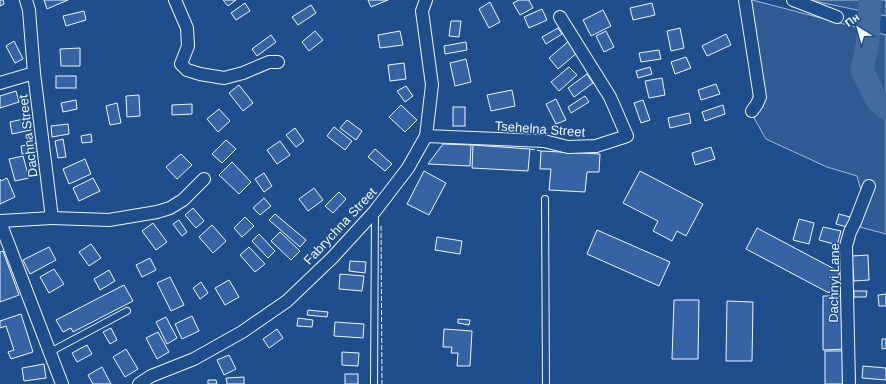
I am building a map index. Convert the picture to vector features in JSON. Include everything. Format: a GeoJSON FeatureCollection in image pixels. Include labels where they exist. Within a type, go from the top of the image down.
{"type":"FeatureCollection","features":[{"type":"Feature","properties":{"kind":"street","name":"Dachna Street"},"geometry":{"type":"LineString","coordinates":[[26,0],[30,10],[34,73],[52,218]]}},
{"type":"Feature","properties":{"kind":"street"},"geometry":{"type":"LineString","coordinates":[[175,0],[187,28],[188,46],[181,64],[187,70],[224,78],[243,73],[269,62],[278,62]]}},
{"type":"Feature","properties":{"kind":"street"},"geometry":{"type":"LineString","coordinates":[[745,0],[760,97],[752,111]]}},
{"type":"Feature","properties":{"kind":"street"},"geometry":{"type":"LineString","coordinates":[[793,0],[837,17]]}},
{"type":"Feature","properties":{"kind":"street","name":"Fabrychna Street"},"geometry":{"type":"LineString","coordinates":[[138,384],[151,376],[194,359],[242,332],[287,301],[332,258],[375,211],[408,168],[426,136],[432,85],[422,4]]}},
{"type":"Feature","properties":{"kind":"street","name":"Tsehelna Street"},"geometry":{"type":"LineString","coordinates":[[426,136],[544,141],[568,147],[596,146],[627,136],[610,97],[560,17]]}},
{"type":"Feature","properties":{"kind":"street"},"geometry":{"type":"LineString","coordinates":[[0,84],[34,73]]}},
{"type":"Feature","properties":{"kind":"street"},"geometry":{"type":"LineString","coordinates":[[62,384],[0,221],[52,218],[109,220],[157,212],[170,208],[183,200],[204,179]]}},
{"type":"Feature","properties":{"kind":"street","name":"Dachnyi Lane"},"geometry":{"type":"LineString","coordinates":[[849,384],[846,246],[850,232],[869,186]]}},
{"type":"Feature","properties":{"kind":"lane"},"geometry":{"type":"LineString","coordinates":[[545,199],[546,384]]}},
{"type":"Feature","properties":{"kind":"lane"},"geometry":{"type":"LineString","coordinates":[[374,384],[375,211]]}},
{"type":"Feature","properties":{"kind":"lane"},"geometry":{"type":"LineString","coordinates":[[50,352],[127,311]]}},
{"type":"Feature","properties":{"kind":"shaded area"},"geometry":{"type":"Polygon","coordinates":[[[747,0],[752,0],[886,35],[886,234],[856,226],[862,194],[857,176],[827,167],[766,139],[754,118],[751,20],[747,0]]]}},
{"type":"Feature","properties":{"kind":"shaded area"},"geometry":{"type":"Polygon","coordinates":[[[809,0],[886,0],[886,16],[809,0]]]}},
{"type":"Feature","properties":{"kind":"building"},"geometry":{"type":"Polygon","coordinates":[[[0,0],[3,0],[4,4],[0,6],[0,0]]]}},
{"type":"Feature","properties":{"kind":"building"},"geometry":{"type":"Polygon","coordinates":[[[44,0],[68,0],[47,9],[44,0]]]}},
{"type":"Feature","properties":{"kind":"building"},"geometry":{"type":"Polygon","coordinates":[[[223,0],[236,0],[228,6],[223,0]]]}},
{"type":"Feature","properties":{"kind":"building"},"geometry":{"type":"Polygon","coordinates":[[[368,0],[388,0],[371,7],[368,0]]]}},
{"type":"Feature","properties":{"kind":"building"},"geometry":{"type":"Polygon","coordinates":[[[519,0],[529,0],[533,8],[520,15],[513,3],[519,0]]]}},
{"type":"Feature","properties":{"kind":"building"},"geometry":{"type":"Polygon","coordinates":[[[490,2],[500,22],[489,28],[479,9],[490,2]]]}},
{"type":"Feature","properties":{"kind":"building"},"geometry":{"type":"Polygon","coordinates":[[[245,3],[250,11],[236,20],[231,13],[245,3]]]}},
{"type":"Feature","properties":{"kind":"building"},"geometry":{"type":"Polygon","coordinates":[[[652,3],[655,15],[633,20],[630,8],[652,3]]]}},
{"type":"Feature","properties":{"kind":"building"},"geometry":{"type":"Polygon","coordinates":[[[311,5],[316,13],[298,25],[292,17],[311,5]]]}},
{"type":"Feature","properties":{"kind":"building"},"geometry":{"type":"Polygon","coordinates":[[[542,9],[547,20],[529,28],[524,17],[542,9]]]}},
{"type":"Feature","properties":{"kind":"building"},"geometry":{"type":"Polygon","coordinates":[[[603,10],[611,26],[591,36],[583,20],[603,10]]]}},
{"type":"Feature","properties":{"kind":"building"},"geometry":{"type":"Polygon","coordinates":[[[84,11],[86,20],[66,26],[63,16],[84,11]]]}},
{"type":"Feature","properties":{"kind":"building"},"geometry":{"type":"Polygon","coordinates":[[[451,21],[461,21],[459,37],[449,36],[451,21]]]}},
{"type":"Feature","properties":{"kind":"building"},"geometry":{"type":"Polygon","coordinates":[[[558,28],[562,34],[546,44],[542,37],[558,28]]]}},
{"type":"Feature","properties":{"kind":"building"},"geometry":{"type":"Polygon","coordinates":[[[680,28],[684,48],[671,51],[667,31],[680,28]]]}},
{"type":"Feature","properties":{"kind":"building"},"geometry":{"type":"Polygon","coordinates":[[[315,31],[323,40],[309,51],[302,42],[315,31]]]}},
{"type":"Feature","properties":{"kind":"building"},"geometry":{"type":"Polygon","coordinates":[[[400,31],[403,45],[380,48],[378,35],[400,31]]]}},
{"type":"Feature","properties":{"kind":"building"},"geometry":{"type":"Polygon","coordinates":[[[606,31],[614,47],[604,52],[596,36],[606,31]]]}},
{"type":"Feature","properties":{"kind":"building"},"geometry":{"type":"Polygon","coordinates":[[[726,34],[731,45],[707,56],[702,46],[726,34]]]}},
{"type":"Feature","properties":{"kind":"building"},"geometry":{"type":"Polygon","coordinates":[[[271,35],[276,42],[257,56],[252,49],[271,35]]]}},
{"type":"Feature","properties":{"kind":"building"},"geometry":{"type":"Polygon","coordinates":[[[14,41],[23,59],[15,63],[6,46],[14,41]]]}},
{"type":"Feature","properties":{"kind":"building"},"geometry":{"type":"Polygon","coordinates":[[[569,41],[578,52],[558,69],[549,58],[569,41]]]}},
{"type":"Feature","properties":{"kind":"building"},"geometry":{"type":"Polygon","coordinates":[[[466,42],[467,50],[445,54],[444,46],[466,42]]]}},
{"type":"Feature","properties":{"kind":"building"},"geometry":{"type":"Polygon","coordinates":[[[80,48],[80,66],[61,66],[60,49],[80,48]]]}},
{"type":"Feature","properties":{"kind":"building"},"geometry":{"type":"Polygon","coordinates":[[[659,50],[661,59],[641,62],[639,53],[659,50]]]}},
{"type":"Feature","properties":{"kind":"building"},"geometry":{"type":"Polygon","coordinates":[[[686,57],[691,68],[675,74],[671,62],[686,57]]]}},
{"type":"Feature","properties":{"kind":"building"},"geometry":{"type":"Polygon","coordinates":[[[466,59],[471,82],[455,86],[450,63],[466,59]]]}},
{"type":"Feature","properties":{"kind":"building"},"geometry":{"type":"Polygon","coordinates":[[[404,63],[406,79],[390,81],[388,65],[404,63]]]}},
{"type":"Feature","properties":{"kind":"building"},"geometry":{"type":"Polygon","coordinates":[[[569,67],[577,75],[559,91],[551,82],[569,67]]]}},
{"type":"Feature","properties":{"kind":"building"},"geometry":{"type":"Polygon","coordinates":[[[650,67],[652,74],[638,78],[636,71],[650,67]]]}},
{"type":"Feature","properties":{"kind":"building"},"geometry":{"type":"Polygon","coordinates":[[[587,74],[593,83],[574,97],[568,88],[587,74]]]}},
{"type":"Feature","properties":{"kind":"building"},"geometry":{"type":"Polygon","coordinates":[[[56,76],[76,76],[76,88],[56,88],[56,76]]]}},
{"type":"Feature","properties":{"kind":"building"},"geometry":{"type":"Polygon","coordinates":[[[662,78],[665,95],[649,98],[645,81],[662,78]]]}},
{"type":"Feature","properties":{"kind":"building"},"geometry":{"type":"Polygon","coordinates":[[[716,84],[720,94],[701,100],[698,90],[716,84]]]}},
{"type":"Feature","properties":{"kind":"building"},"geometry":{"type":"Polygon","coordinates":[[[239,85],[253,103],[243,111],[229,93],[239,85]]]}},
{"type":"Feature","properties":{"kind":"building"},"geometry":{"type":"Polygon","coordinates":[[[406,86],[413,96],[405,102],[397,91],[406,86]]]}},
{"type":"Feature","properties":{"kind":"building"},"geometry":{"type":"Polygon","coordinates":[[[512,90],[515,106],[491,111],[487,95],[512,90]]]}},
{"type":"Feature","properties":{"kind":"building"},"geometry":{"type":"Polygon","coordinates":[[[16,91],[19,102],[0,108],[0,96],[16,91]]]}},
{"type":"Feature","properties":{"kind":"building"},"geometry":{"type":"Polygon","coordinates":[[[139,95],[140,116],[127,117],[126,96],[139,95]]]}},
{"type":"Feature","properties":{"kind":"building"},"geometry":{"type":"Polygon","coordinates":[[[585,96],[589,102],[571,113],[568,107],[585,96]]]}},
{"type":"Feature","properties":{"kind":"building"},"geometry":{"type":"Polygon","coordinates":[[[556,99],[566,120],[556,124],[546,104],[556,99]]]}},
{"type":"Feature","properties":{"kind":"building"},"geometry":{"type":"Polygon","coordinates":[[[76,100],[77,109],[63,112],[61,103],[76,100]]]}},
{"type":"Feature","properties":{"kind":"building"},"geometry":{"type":"Polygon","coordinates":[[[643,100],[650,120],[641,123],[634,103],[643,100]]]}},
{"type":"Feature","properties":{"kind":"building"},"geometry":{"type":"Polygon","coordinates":[[[117,103],[121,123],[110,125],[106,106],[117,103]]]}},
{"type":"Feature","properties":{"kind":"building"},"geometry":{"type":"Polygon","coordinates":[[[192,104],[192,114],[172,115],[172,105],[192,104]]]}},
{"type":"Feature","properties":{"kind":"building"},"geometry":{"type":"Polygon","coordinates":[[[401,105],[417,120],[405,132],[389,117],[401,105]]]}},
{"type":"Feature","properties":{"kind":"building"},"geometry":{"type":"Polygon","coordinates":[[[723,105],[725,114],[705,121],[702,112],[723,105]]]}},
{"type":"Feature","properties":{"kind":"building"},"geometry":{"type":"Polygon","coordinates":[[[453,107],[465,107],[465,126],[453,126],[453,107]]]}},
{"type":"Feature","properties":{"kind":"building"},"geometry":{"type":"Polygon","coordinates":[[[219,109],[230,121],[218,132],[207,119],[219,109]]]}},
{"type":"Feature","properties":{"kind":"building"},"geometry":{"type":"Polygon","coordinates":[[[689,113],[691,123],[670,128],[668,118],[689,113]]]}},
{"type":"Feature","properties":{"kind":"building"},"geometry":{"type":"Polygon","coordinates":[[[28,118],[31,130],[12,134],[10,122],[28,118]]]}},
{"type":"Feature","properties":{"kind":"building"},"geometry":{"type":"Polygon","coordinates":[[[347,120],[362,131],[356,140],[340,128],[347,120]]]}},
{"type":"Feature","properties":{"kind":"building"},"geometry":{"type":"Polygon","coordinates":[[[68,124],[69,134],[52,137],[51,126],[68,124]]]}},
{"type":"Feature","properties":{"kind":"building"},"geometry":{"type":"Polygon","coordinates":[[[334,127],[352,141],[345,150],[327,136],[334,127]]]}},
{"type":"Feature","properties":{"kind":"building"},"geometry":{"type":"Polygon","coordinates":[[[295,128],[304,141],[296,147],[286,135],[295,128]]]}},
{"type":"Feature","properties":{"kind":"building"},"geometry":{"type":"Polygon","coordinates":[[[91,134],[92,142],[82,143],[81,136],[91,134]]]}},
{"type":"Feature","properties":{"kind":"building"},"geometry":{"type":"Polygon","coordinates":[[[63,139],[66,157],[58,158],[55,141],[63,139]]]}},
{"type":"Feature","properties":{"kind":"building"},"geometry":{"type":"Polygon","coordinates":[[[226,140],[236,149],[222,163],[212,154],[226,140]]]}},
{"type":"Feature","properties":{"kind":"building"},"geometry":{"type":"Polygon","coordinates":[[[280,141],[290,155],[277,164],[267,150],[280,141]]]}},
{"type":"Feature","properties":{"kind":"building"},"geometry":{"type":"Polygon","coordinates":[[[37,143],[39,151],[22,154],[21,146],[37,143]]]}},
{"type":"Feature","properties":{"kind":"building"},"geometry":{"type":"Polygon","coordinates":[[[443,144],[471,145],[470,166],[428,164],[443,144]]]}},
{"type":"Feature","properties":{"kind":"building"},"geometry":{"type":"Polygon","coordinates":[[[473,145],[530,149],[528,171],[472,168],[473,145]]]}},
{"type":"Feature","properties":{"kind":"building"},"geometry":{"type":"Polygon","coordinates":[[[711,147],[715,159],[695,165],[692,153],[711,147]]]}},
{"type":"Feature","properties":{"kind":"building"},"geometry":{"type":"Polygon","coordinates":[[[375,149],[392,164],[385,171],[368,157],[375,149]]]}},
{"type":"Feature","properties":{"kind":"building"},"geometry":{"type":"Polygon","coordinates":[[[541,151],[600,154],[599,172],[587,172],[585,192],[549,190],[551,169],[540,169],[541,151]]]}},
{"type":"Feature","properties":{"kind":"building"},"geometry":{"type":"Polygon","coordinates":[[[181,154],[192,165],[177,179],[166,167],[181,154]]]}},
{"type":"Feature","properties":{"kind":"building"},"geometry":{"type":"Polygon","coordinates":[[[23,156],[29,178],[15,181],[9,159],[23,156]]]}},
{"type":"Feature","properties":{"kind":"building"},"geometry":{"type":"Polygon","coordinates":[[[85,159],[91,174],[69,184],[63,169],[85,159]]]}},
{"type":"Feature","properties":{"kind":"building"},"geometry":{"type":"Polygon","coordinates":[[[232,162],[251,182],[239,194],[219,175],[232,162]]]}},
{"type":"Feature","properties":{"kind":"building"},"geometry":{"type":"Polygon","coordinates":[[[424,171],[446,183],[429,215],[407,204],[424,171]]]}},
{"type":"Feature","properties":{"kind":"building"},"geometry":{"type":"Polygon","coordinates":[[[640,171],[703,204],[686,236],[677,231],[672,241],[653,231],[658,221],[623,203],[640,171]]]}},
{"type":"Feature","properties":{"kind":"building"},"geometry":{"type":"Polygon","coordinates":[[[264,173],[272,186],[264,192],[255,179],[264,173]]]}},
{"type":"Feature","properties":{"kind":"building"},"geometry":{"type":"Polygon","coordinates":[[[7,178],[15,197],[0,204],[0,179],[1,181],[7,178]]]}},
{"type":"Feature","properties":{"kind":"building"},"geometry":{"type":"Polygon","coordinates":[[[93,178],[100,191],[79,201],[73,188],[93,178]]]}},
{"type":"Feature","properties":{"kind":"building"},"geometry":{"type":"Polygon","coordinates":[[[314,188],[323,200],[308,211],[299,199],[314,188]]]}},
{"type":"Feature","properties":{"kind":"building"},"geometry":{"type":"Polygon","coordinates":[[[339,192],[346,199],[333,213],[325,206],[339,192]]]}},
{"type":"Feature","properties":{"kind":"building"},"geometry":{"type":"Polygon","coordinates":[[[264,198],[271,206],[260,215],[253,208],[264,198]]]}},
{"type":"Feature","properties":{"kind":"building"},"geometry":{"type":"Polygon","coordinates":[[[193,208],[204,221],[196,228],[185,215],[193,208]]]}},
{"type":"Feature","properties":{"kind":"building"},"geometry":{"type":"Polygon","coordinates":[[[275,214],[306,240],[300,247],[269,220],[275,214]]]}},
{"type":"Feature","properties":{"kind":"building"},"geometry":{"type":"Polygon","coordinates":[[[839,214],[850,217],[847,227],[836,224],[839,214]]]}},
{"type":"Feature","properties":{"kind":"building"},"geometry":{"type":"Polygon","coordinates":[[[245,217],[254,226],[242,237],[234,228],[245,217]]]}},
{"type":"Feature","properties":{"kind":"building"},"geometry":{"type":"Polygon","coordinates":[[[799,219],[814,223],[809,244],[793,240],[799,219]]]}},
{"type":"Feature","properties":{"kind":"building"},"geometry":{"type":"Polygon","coordinates":[[[179,220],[187,232],[182,236],[173,224],[179,220]]]}},
{"type":"Feature","properties":{"kind":"building"},"geometry":{"type":"Polygon","coordinates":[[[153,223],[167,242],[156,250],[142,231],[153,223]]]}},
{"type":"Feature","properties":{"kind":"building"},"geometry":{"type":"Polygon","coordinates":[[[212,225],[226,241],[213,253],[199,237],[212,225]]]}},
{"type":"Feature","properties":{"kind":"building"},"geometry":{"type":"Polygon","coordinates":[[[823,227],[841,231],[837,245],[819,240],[823,227]]]}},
{"type":"Feature","properties":{"kind":"building"},"geometry":{"type":"Polygon","coordinates":[[[757,228],[840,272],[829,293],[746,249],[757,228]]]}},
{"type":"Feature","properties":{"kind":"building"},"geometry":{"type":"Polygon","coordinates":[[[597,230],[670,262],[659,286],[587,254],[597,230]]]}},
{"type":"Feature","properties":{"kind":"building"},"geometry":{"type":"Polygon","coordinates":[[[280,232],[300,251],[291,260],[271,241],[280,232]]]}},
{"type":"Feature","properties":{"kind":"building"},"geometry":{"type":"Polygon","coordinates":[[[259,234],[275,251],[268,258],[252,241],[259,234]]]}},
{"type":"Feature","properties":{"kind":"building"},"geometry":{"type":"Polygon","coordinates":[[[437,237],[462,241],[460,254],[435,250],[437,237]]]}},
{"type":"Feature","properties":{"kind":"building"},"geometry":{"type":"Polygon","coordinates":[[[91,244],[101,258],[89,266],[79,252],[91,244]]]}},
{"type":"Feature","properties":{"kind":"building"},"geometry":{"type":"Polygon","coordinates":[[[49,247],[56,260],[30,274],[23,260],[49,247]]]}},
{"type":"Feature","properties":{"kind":"building"},"geometry":{"type":"Polygon","coordinates":[[[249,247],[265,264],[255,272],[240,255],[249,247]]]}},
{"type":"Feature","properties":{"kind":"building"},"geometry":{"type":"Polygon","coordinates":[[[3,251],[19,295],[0,302],[0,252],[3,251]]]}},
{"type":"Feature","properties":{"kind":"building"},"geometry":{"type":"Polygon","coordinates":[[[868,255],[869,280],[854,281],[852,256],[868,255]]]}},
{"type":"Feature","properties":{"kind":"building"},"geometry":{"type":"Polygon","coordinates":[[[150,258],[156,270],[142,277],[136,265],[150,258]]]}},
{"type":"Feature","properties":{"kind":"building"},"geometry":{"type":"Polygon","coordinates":[[[350,261],[366,262],[365,273],[349,271],[350,261]]]}},
{"type":"Feature","properties":{"kind":"building"},"geometry":{"type":"Polygon","coordinates":[[[54,269],[64,284],[49,293],[40,277],[54,269]]]}},
{"type":"Feature","properties":{"kind":"building"},"geometry":{"type":"Polygon","coordinates":[[[109,270],[115,281],[100,290],[94,279],[109,270]]]}},
{"type":"Feature","properties":{"kind":"building"},"geometry":{"type":"Polygon","coordinates":[[[340,274],[364,276],[362,291],[339,289],[340,274]]]}},
{"type":"Feature","properties":{"kind":"building"},"geometry":{"type":"Polygon","coordinates":[[[170,277],[184,305],[171,311],[157,283],[170,277]]]}},
{"type":"Feature","properties":{"kind":"building"},"geometry":{"type":"Polygon","coordinates":[[[229,280],[239,297],[225,305],[215,288],[229,280]]]}},
{"type":"Feature","properties":{"kind":"building"},"geometry":{"type":"Polygon","coordinates":[[[201,282],[208,293],[200,299],[193,288],[201,282]]]}},
{"type":"Feature","properties":{"kind":"building"},"geometry":{"type":"Polygon","coordinates":[[[124,285],[133,301],[73,332],[71,328],[63,332],[56,320],[124,285]]]}},
{"type":"Feature","properties":{"kind":"building"},"geometry":{"type":"Polygon","coordinates":[[[854,291],[867,291],[866,297],[854,297],[854,291]]]}},
{"type":"Feature","properties":{"kind":"building"},"geometry":{"type":"Polygon","coordinates":[[[886,294],[886,306],[879,306],[878,295],[886,294]]]}},
{"type":"Feature","properties":{"kind":"building"},"geometry":{"type":"Polygon","coordinates":[[[823,296],[845,296],[846,349],[823,350],[823,296]]]}},
{"type":"Feature","properties":{"kind":"building"},"geometry":{"type":"Polygon","coordinates":[[[674,300],[699,300],[698,359],[672,359],[674,300]]]}},
{"type":"Feature","properties":{"kind":"building"},"geometry":{"type":"Polygon","coordinates":[[[727,301],[753,302],[752,361],[726,361],[727,301]]]}},
{"type":"Feature","properties":{"kind":"building"},"geometry":{"type":"Polygon","coordinates":[[[308,310],[328,312],[327,317],[307,315],[308,310]]]}},
{"type":"Feature","properties":{"kind":"building"},"geometry":{"type":"Polygon","coordinates":[[[21,314],[33,352],[11,359],[8,352],[14,350],[6,326],[0,328],[0,321],[21,314]]]}},
{"type":"Feature","properties":{"kind":"building"},"geometry":{"type":"Polygon","coordinates":[[[192,316],[199,331],[182,339],[175,324],[192,316]]]}},
{"type":"Feature","properties":{"kind":"building"},"geometry":{"type":"Polygon","coordinates":[[[166,317],[177,338],[167,344],[156,322],[166,317]]]}},
{"type":"Feature","properties":{"kind":"building"},"geometry":{"type":"Polygon","coordinates":[[[298,318],[313,320],[312,327],[297,326],[298,318]]]}},
{"type":"Feature","properties":{"kind":"building"},"geometry":{"type":"Polygon","coordinates":[[[458,319],[470,320],[469,325],[458,323],[458,319]]]}},
{"type":"Feature","properties":{"kind":"building"},"geometry":{"type":"Polygon","coordinates":[[[335,322],[364,324],[363,338],[334,336],[335,322]]]}},
{"type":"Feature","properties":{"kind":"building"},"geometry":{"type":"Polygon","coordinates":[[[111,328],[117,340],[110,344],[103,332],[111,328]]]}},
{"type":"Feature","properties":{"kind":"building"},"geometry":{"type":"Polygon","coordinates":[[[277,329],[283,338],[269,348],[263,339],[277,329]]]}},
{"type":"Feature","properties":{"kind":"building"},"geometry":{"type":"Polygon","coordinates":[[[444,329],[472,331],[470,366],[457,366],[458,353],[451,353],[452,347],[443,347],[444,329]]]}},
{"type":"Feature","properties":{"kind":"building"},"geometry":{"type":"Polygon","coordinates":[[[158,332],[169,352],[157,359],[146,338],[158,332]]]}},
{"type":"Feature","properties":{"kind":"building"},"geometry":{"type":"Polygon","coordinates":[[[882,339],[886,339],[886,348],[882,349],[882,339]]]}},
{"type":"Feature","properties":{"kind":"building"},"geometry":{"type":"Polygon","coordinates":[[[87,345],[92,354],[77,362],[72,353],[87,345]]]}},
{"type":"Feature","properties":{"kind":"building"},"geometry":{"type":"Polygon","coordinates":[[[126,349],[138,369],[125,377],[113,357],[126,349]]]}},
{"type":"Feature","properties":{"kind":"building"},"geometry":{"type":"Polygon","coordinates":[[[825,351],[845,351],[845,384],[825,384],[825,351]]]}},
{"type":"Feature","properties":{"kind":"building"},"geometry":{"type":"Polygon","coordinates":[[[342,352],[359,353],[358,366],[342,365],[342,352]]]}},
{"type":"Feature","properties":{"kind":"building"},"geometry":{"type":"Polygon","coordinates":[[[229,355],[236,369],[224,375],[217,360],[229,355]]]}},
{"type":"Feature","properties":{"kind":"building"},"geometry":{"type":"Polygon","coordinates":[[[44,364],[46,378],[24,381],[22,368],[44,364]]]}},
{"type":"Feature","properties":{"kind":"building"},"geometry":{"type":"Polygon","coordinates":[[[863,366],[886,368],[886,380],[862,378],[863,366]]]}},
{"type":"Feature","properties":{"kind":"building"},"geometry":{"type":"Polygon","coordinates":[[[102,367],[111,384],[93,384],[88,375],[102,367]]]}},
{"type":"Feature","properties":{"kind":"building"},"geometry":{"type":"Polygon","coordinates":[[[345,374],[358,374],[358,384],[345,384],[345,374]]]}},
{"type":"Feature","properties":{"kind":"building"},"geometry":{"type":"Polygon","coordinates":[[[244,377],[244,384],[227,384],[226,378],[244,377]]]}},
{"type":"Feature","properties":{"kind":"building"},"geometry":{"type":"Polygon","coordinates":[[[208,380],[216,380],[217,384],[208,384],[208,380]]]}},
{"type":"Feature","properties":{"kind":"waterway"},"geometry":{"type":"LineString","coordinates":[[870,0],[868,41],[862,70],[876,99],[886,108]]}},
{"type":"Feature","properties":{"kind":"fence"},"geometry":{"type":"LineString","coordinates":[[530,149],[541,151]]}},
{"type":"Feature","properties":{"kind":"fence"},"geometry":{"type":"LineString","coordinates":[[381,226],[382,384]]}}]}
